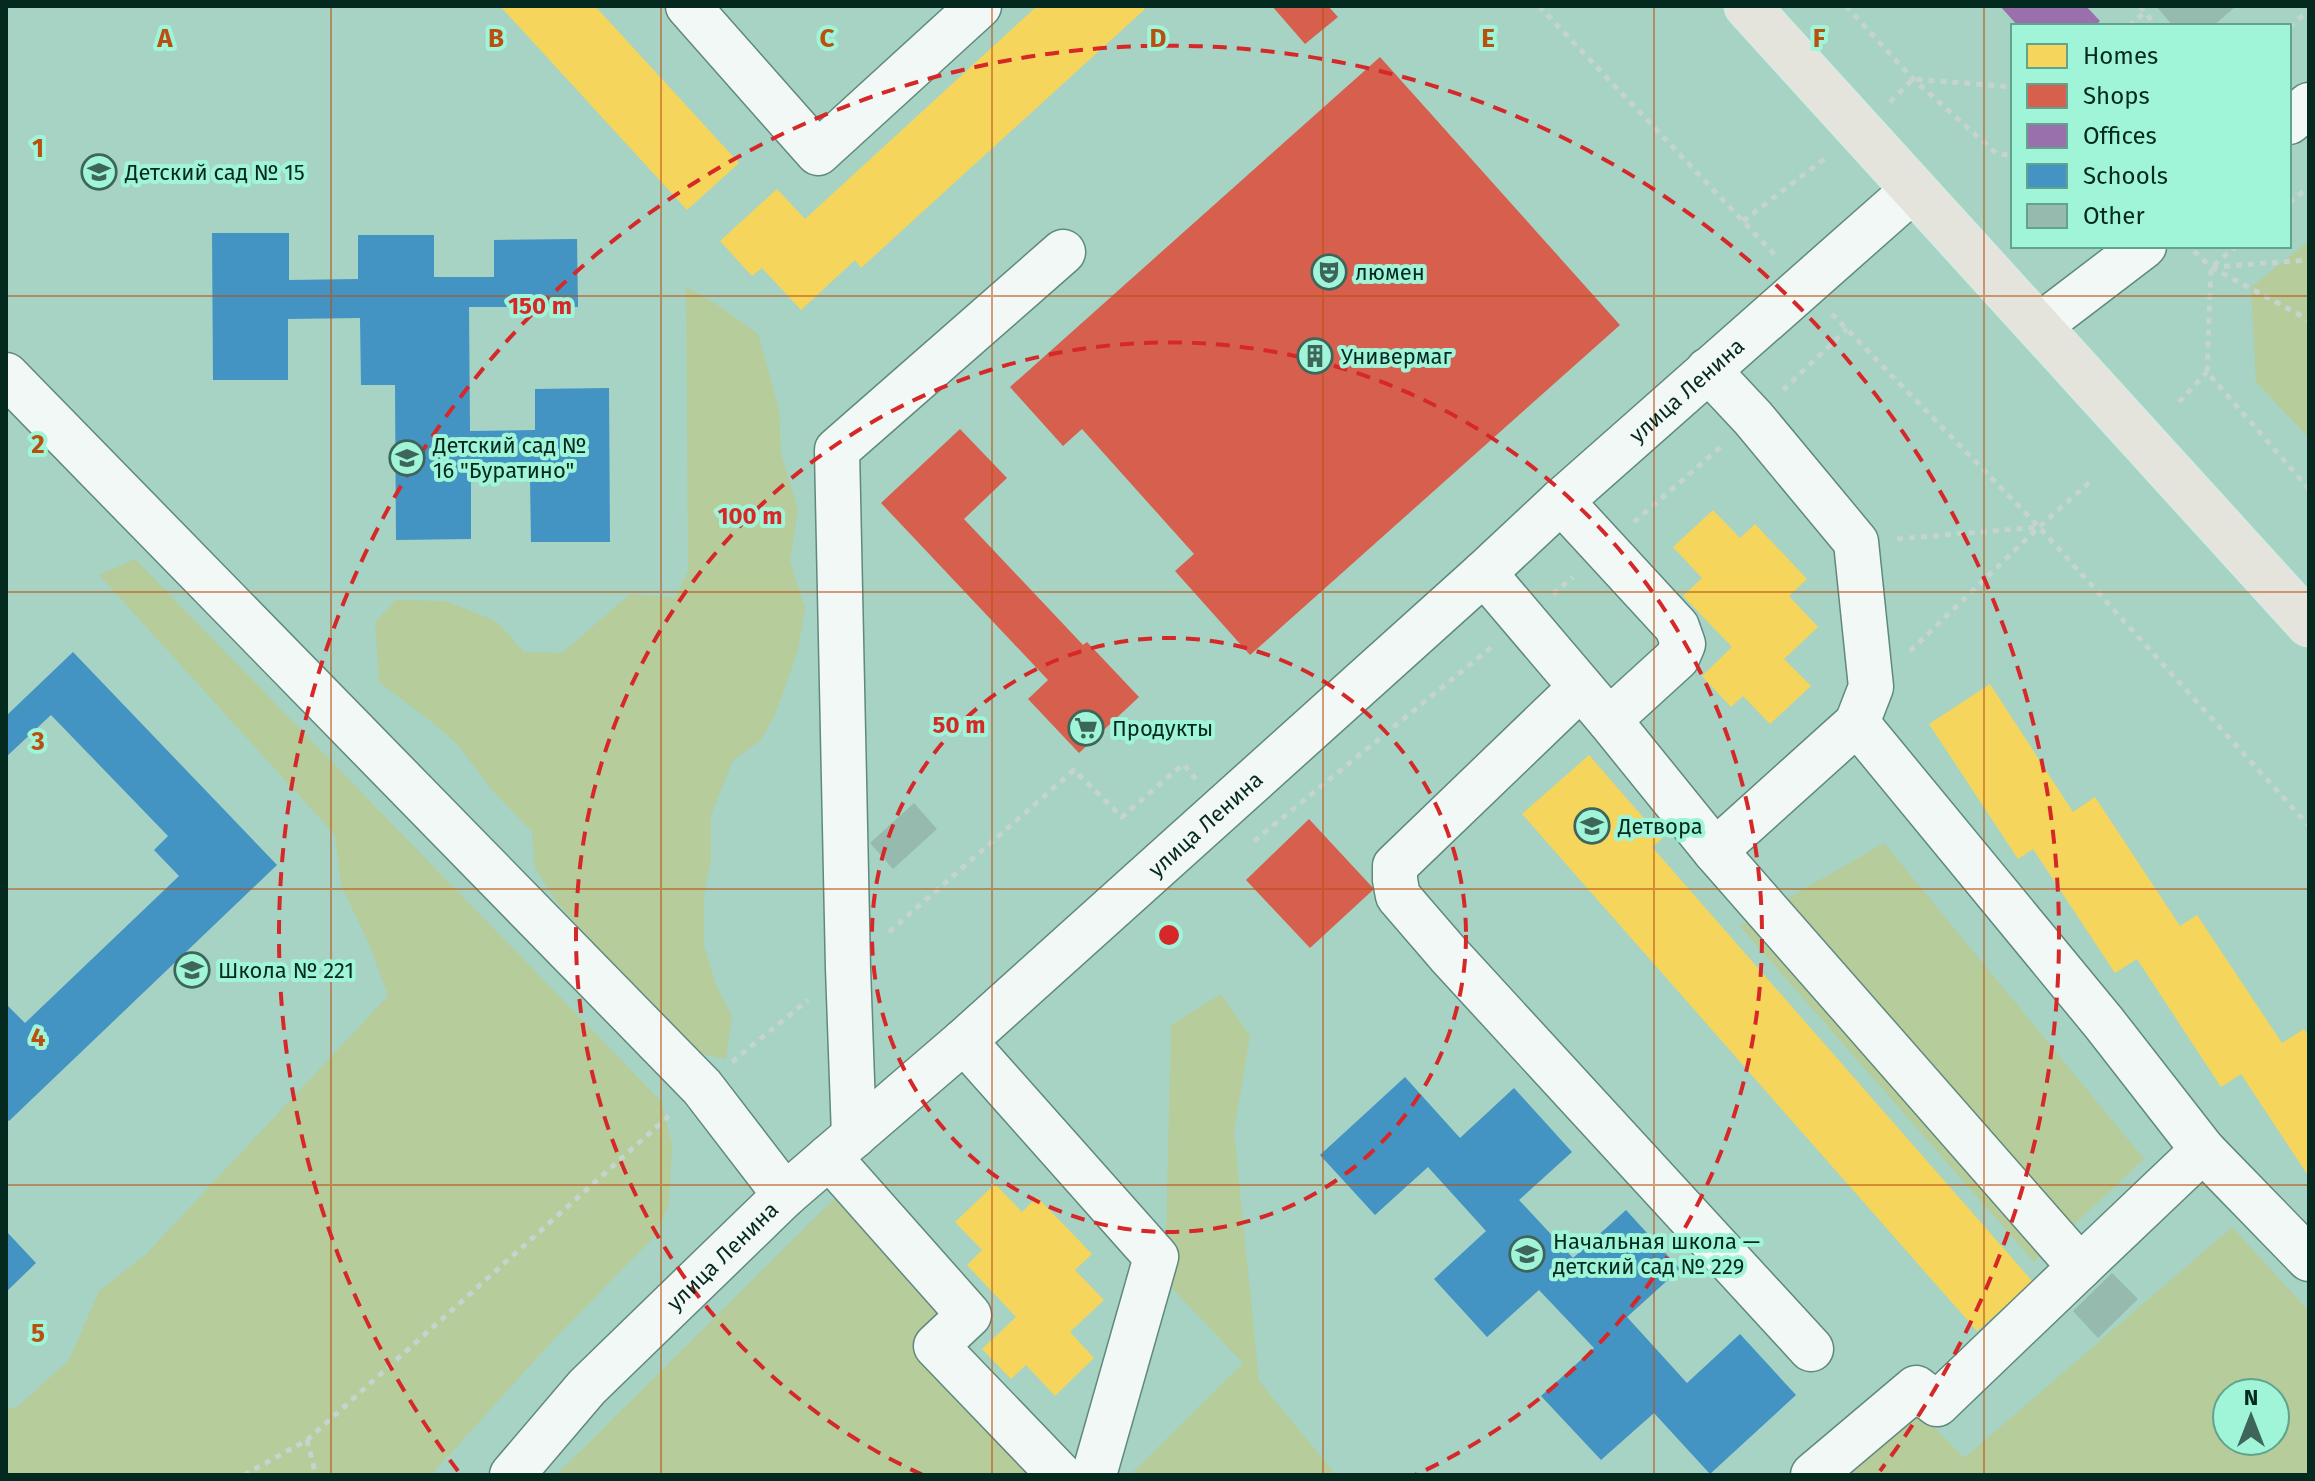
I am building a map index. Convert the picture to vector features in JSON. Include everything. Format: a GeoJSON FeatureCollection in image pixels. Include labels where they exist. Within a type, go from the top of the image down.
{"type":"FeatureCollection","features":[{"type":"Feature","properties":{"kind":"main road"},"geometry":{"type":"LineString","coordinates":[[1747,6],[2309,624]]}},
{"type":"Feature","properties":{"kind":"street"},"geometry":{"type":"LineString","coordinates":[[688,6],[818,153],[979,6]]}},
{"type":"Feature","properties":{"kind":"street"},"geometry":{"type":"LineString","coordinates":[[2291,120],[2309,105]]}},
{"type":"Feature","properties":{"kind":"street","name":"улица Ленина"},"geometry":{"type":"LineString","coordinates":[[512,1475],[587,1387],[785,1195],[964,1041],[1561,501],[1913,190]]}},
{"type":"Feature","properties":{"kind":"street"},"geometry":{"type":"LineString","coordinates":[[2039,326],[2141,248]]}},
{"type":"Feature","properties":{"kind":"street"},"geometry":{"type":"LineString","coordinates":[[1060,1475],[936,1346],[969,1315],[842,1146],[848,968],[837,450],[1063,252]]}},
{"type":"Feature","properties":{"kind":"street"},"geometry":{"type":"LineString","coordinates":[[1708,370],[1753,418],[1856,542],[1864,705],[2203,1150],[2309,1259]]}},
{"type":"Feature","properties":{"kind":"street"},"geometry":{"type":"LineString","coordinates":[[6,375],[702,1087],[785,1195]]}},
{"type":"Feature","properties":{"kind":"street"},"geometry":{"type":"LineString","coordinates":[[1561,501],[1677,627],[1683,644],[1677,658],[1609,720]]}},
{"type":"Feature","properties":{"kind":"street"},"geometry":{"type":"LineString","coordinates":[[1484,573],[1715,851],[2080,1267]]}},
{"type":"Feature","properties":{"kind":"street"},"geometry":{"type":"LineString","coordinates":[[1580,688],[1395,866],[1398,896],[1811,1349]]}},
{"type":"Feature","properties":{"kind":"street"},"geometry":{"type":"LineString","coordinates":[[1715,851],[1864,705]]}},
{"type":"Feature","properties":{"kind":"street"},"geometry":{"type":"LineString","coordinates":[[964,1041],[1156,1257],[1094,1475]]}},
{"type":"Feature","properties":{"kind":"street"},"geometry":{"type":"LineString","coordinates":[[1813,1475],[1916,1388],[1937,1404],[2203,1150]]}},
{"type":"Feature","properties":{"kind":"path"},"geometry":{"type":"LineString","coordinates":[[1539,6],[1785,265]]}},
{"type":"Feature","properties":{"kind":"path"},"geometry":{"type":"LineString","coordinates":[[1846,6],[1913,79],[1996,153],[2011,156]]}},
{"type":"Feature","properties":{"kind":"path"},"geometry":{"type":"LineString","coordinates":[[2140,6],[2154,24]]}},
{"type":"Feature","properties":{"kind":"path"},"geometry":{"type":"LineString","coordinates":[[2291,25],[2309,10]]}},
{"type":"Feature","properties":{"kind":"path"},"geometry":{"type":"LineString","coordinates":[[2131,24],[2145,12]]}},
{"type":"Feature","properties":{"kind":"path"},"geometry":{"type":"LineString","coordinates":[[1913,79],[2011,87]]}},
{"type":"Feature","properties":{"kind":"path"},"geometry":{"type":"LineString","coordinates":[[2291,201],[2309,187]]}},
{"type":"Feature","properties":{"kind":"path"},"geometry":{"type":"LineString","coordinates":[[2179,402],[2207,372],[2211,267],[2235,248]]}},
{"type":"Feature","properties":{"kind":"path"},"geometry":{"type":"LineString","coordinates":[[2194,251],[2211,267],[2309,320]]}},
{"type":"Feature","properties":{"kind":"path"},"geometry":{"type":"LineString","coordinates":[[2211,267],[2309,260]]}},
{"type":"Feature","properties":{"kind":"path"},"geometry":{"type":"LineString","coordinates":[[1824,305],[2039,527],[2309,826]]}},
{"type":"Feature","properties":{"kind":"path"},"geometry":{"type":"LineString","coordinates":[[244,1475],[307,1440],[702,1087],[848,968],[1074,770],[1122,817],[1183,764],[1253,842],[1524,621],[1753,418],[1847,329]]}},
{"type":"Feature","properties":{"kind":"path"},"geometry":{"type":"LineString","coordinates":[[2207,372],[2309,489]]}},
{"type":"Feature","properties":{"kind":"path"},"geometry":{"type":"LineString","coordinates":[[1864,705],[2039,527],[2091,481]]}},
{"type":"Feature","properties":{"kind":"path"},"geometry":{"type":"LineString","coordinates":[[1856,542],[2039,527]]}},
{"type":"Feature","properties":{"kind":"path"},"geometry":{"type":"LineString","coordinates":[[307,1440],[316,1475]]}},
{"type":"Feature","properties":{"kind":"green space"},"geometry":{"type":"Polygon","coordinates":[[[2309,241],[2309,438],[2256,382],[2251,287],[2309,241]]]}},
{"type":"Feature","properties":{"kind":"green space"},"geometry":{"type":"Polygon","coordinates":[[[686,287],[758,334],[779,409],[781,453],[798,510],[790,561],[805,608],[798,650],[775,715],[760,741],[733,760],[711,815],[711,858],[704,895],[704,946],[716,985],[732,1016],[726,1059],[688,1051],[658,1010],[613,975],[590,940],[558,904],[535,868],[532,832],[492,790],[458,745],[379,682],[375,622],[396,600],[446,601],[496,621],[524,652],[562,653],[630,594],[675,598],[688,571],[686,287]]]}},
{"type":"Feature","properties":{"kind":"green space"},"geometry":{"type":"Polygon","coordinates":[[[135,559],[661,1101],[672,1144],[669,1204],[655,1236],[555,1338],[431,1475],[6,1475],[6,1407],[16,1408],[69,1360],[99,1291],[146,1254],[388,996],[369,944],[341,885],[335,835],[99,575],[135,559]]]}},
{"type":"Feature","properties":{"kind":"green space"},"geometry":{"type":"Polygon","coordinates":[[[1884,843],[2144,1159],[2034,1262],[1740,926],[1884,843]]]}},
{"type":"Feature","properties":{"kind":"green space"},"geometry":{"type":"Polygon","coordinates":[[[1221,994],[1250,1036],[1234,1132],[1259,1381],[1336,1475],[1130,1475],[1243,1363],[1165,1281],[1171,1025],[1221,994]]]}},
{"type":"Feature","properties":{"kind":"green space"},"geometry":{"type":"Polygon","coordinates":[[[846,1187],[950,1313],[919,1345],[1043,1475],[556,1475],[846,1187]]]}},
{"type":"Feature","properties":{"kind":"green space"},"geometry":{"type":"Polygon","coordinates":[[[2232,1227],[2309,1311],[2309,1475],[1833,1475],[1913,1405],[1964,1458],[2232,1227]]]}},
{"type":"Feature","properties":{"kind":"building: Homes"},"geometry":{"type":"Polygon","coordinates":[[[500,6],[595,6],[739,163],[687,210],[500,6]]]}},
{"type":"Feature","properties":{"kind":"building: Homes"},"geometry":{"type":"Polygon","coordinates":[[[1037,6],[1142,6],[1145,9],[861,268],[855,260],[801,310],[762,268],[752,276],[720,241],[777,189],[805,219],[1037,6]]]}},
{"type":"Feature","properties":{"kind":"building: Homes"},"geometry":{"type":"Polygon","coordinates":[[[1713,510],[1740,538],[1755,524],[1807,579],[1789,596],[1818,627],[1784,659],[1811,686],[1770,724],[1743,696],[1731,707],[1702,676],[1732,647],[1683,596],[1702,578],[1673,547],[1713,510]]]}},
{"type":"Feature","properties":{"kind":"building: Homes"},"geometry":{"type":"Polygon","coordinates":[[[1990,684],[2073,812],[2095,797],[2180,926],[2197,915],[2282,1043],[2304,1029],[2309,1037],[2309,1177],[2241,1074],[2221,1087],[2137,959],[2115,973],[2033,849],[2018,859],[1929,724],[1990,684]]]}},
{"type":"Feature","properties":{"kind":"building: Homes"},"geometry":{"type":"Polygon","coordinates":[[[1589,755],[1662,839],[1652,847],[2033,1282],[1977,1331],[1522,814],[1589,755]]]}},
{"type":"Feature","properties":{"kind":"building: Homes"},"geometry":{"type":"Polygon","coordinates":[[[995,1184],[1022,1212],[1037,1197],[1092,1254],[1075,1270],[1104,1300],[1070,1332],[1094,1358],[1055,1396],[1026,1365],[1011,1379],[982,1349],[1016,1317],[967,1265],[982,1250],[955,1222],[995,1184]]]}},
{"type":"Feature","properties":{"kind":"building: Shops"},"geometry":{"type":"Polygon","coordinates":[[[1272,6],[1328,6],[1338,17],[1305,44],[1272,6]]]}},
{"type":"Feature","properties":{"kind":"building: Shops","name":"Универмаг"},"geometry":{"type":"Polygon","coordinates":[[[1380,57],[1620,325],[1250,655],[1175,571],[1194,554],[1082,429],[1063,446],[1010,387],[1380,57]]]}},
{"type":"Feature","properties":{"kind":"building: Shops"},"geometry":{"type":"Polygon","coordinates":[[[960,429],[1007,478],[964,519],[1083,645],[1087,642],[1139,697],[1079,753],[1028,699],[1048,680],[881,503],[960,429]]]}},
{"type":"Feature","properties":{"kind":"building: Shops"},"geometry":{"type":"Polygon","coordinates":[[[1309,819],[1374,889],[1310,948],[1246,880],[1309,819]]]}},
{"type":"Feature","properties":{"kind":"building: Offices"},"geometry":{"type":"Polygon","coordinates":[[[2000,6],[2086,6],[2100,21],[2097,24],[2016,24],[2000,6]]]}},
{"type":"Feature","properties":{"kind":"building: Schools"},"geometry":{"type":"Polygon","coordinates":[[[212,233],[289,233],[289,280],[358,279],[358,235],[434,235],[434,277],[494,277],[494,240],[577,239],[578,307],[469,307],[470,431],[535,430],[535,389],[609,388],[610,542],[531,542],[530,479],[471,479],[471,539],[396,540],[395,385],[361,385],[360,318],[288,319],[288,380],[213,380],[212,233]]]}},
{"type":"Feature","properties":{"kind":"building: Schools"},"geometry":{"type":"Polygon","coordinates":[[[73,652],[277,865],[9,1121],[6,1118],[6,1004],[25,1023],[179,876],[154,850],[168,836],[51,715],[6,757],[6,716],[73,652]]]}},
{"type":"Feature","properties":{"kind":"building: Schools"},"geometry":{"type":"Polygon","coordinates":[[[1405,1077],[1460,1138],[1514,1088],[1572,1152],[1519,1200],[1573,1258],[1626,1210],[1680,1269],[1627,1317],[1687,1383],[1740,1334],[1796,1395],[1710,1474],[1654,1413],[1601,1460],[1541,1396],[1594,1348],[1539,1290],[1487,1337],[1434,1279],[1486,1231],[1428,1167],[1375,1215],[1320,1155],[1405,1077]]]}},
{"type":"Feature","properties":{"kind":"building: Schools"},"geometry":{"type":"Polygon","coordinates":[[[6,1231],[36,1263],[6,1292],[6,1231]]]}},
{"type":"Feature","properties":{"kind":"building: Other"},"geometry":{"type":"Polygon","coordinates":[[[2156,6],[2236,6],[2215,24],[2171,24],[2156,6]]]}},
{"type":"Feature","properties":{"kind":"building: Other"},"geometry":{"type":"Polygon","coordinates":[[[914,803],[937,829],[893,869],[870,843],[914,803]]]}},
{"type":"Feature","properties":{"kind":"building: Other"},"geometry":{"type":"Polygon","coordinates":[[[2112,1273],[2138,1299],[2098,1338],[2073,1311],[2112,1273]]]}},
{"type":"Feature","properties":{"kind":"place","name":"Детский сад № 15"},"geometry":{"type":"Point","coordinates":[99,172]}},
{"type":"Feature","properties":{"kind":"place","name":"люмен"},"geometry":{"type":"Point","coordinates":[1329,272]}},
{"type":"Feature","properties":{"kind":"place","name":"Универмаг"},"geometry":{"type":"Point","coordinates":[1315,356]}},
{"type":"Feature","properties":{"kind":"place","name":"Детский сад № 16 \"Буратино\""},"geometry":{"type":"Point","coordinates":[407,458]}},
{"type":"Feature","properties":{"kind":"place","name":"Продукты"},"geometry":{"type":"Point","coordinates":[1086,728]}},
{"type":"Feature","properties":{"kind":"place","name":"Детвора"},"geometry":{"type":"Point","coordinates":[1592,826]}},
{"type":"Feature","properties":{"kind":"place","name":"Школа № 221"},"geometry":{"type":"Point","coordinates":[192,970]}},
{"type":"Feature","properties":{"kind":"place","name":"Начальная школа — детский сад № 229"},"geometry":{"type":"Point","coordinates":[1527,1254]}}]}
